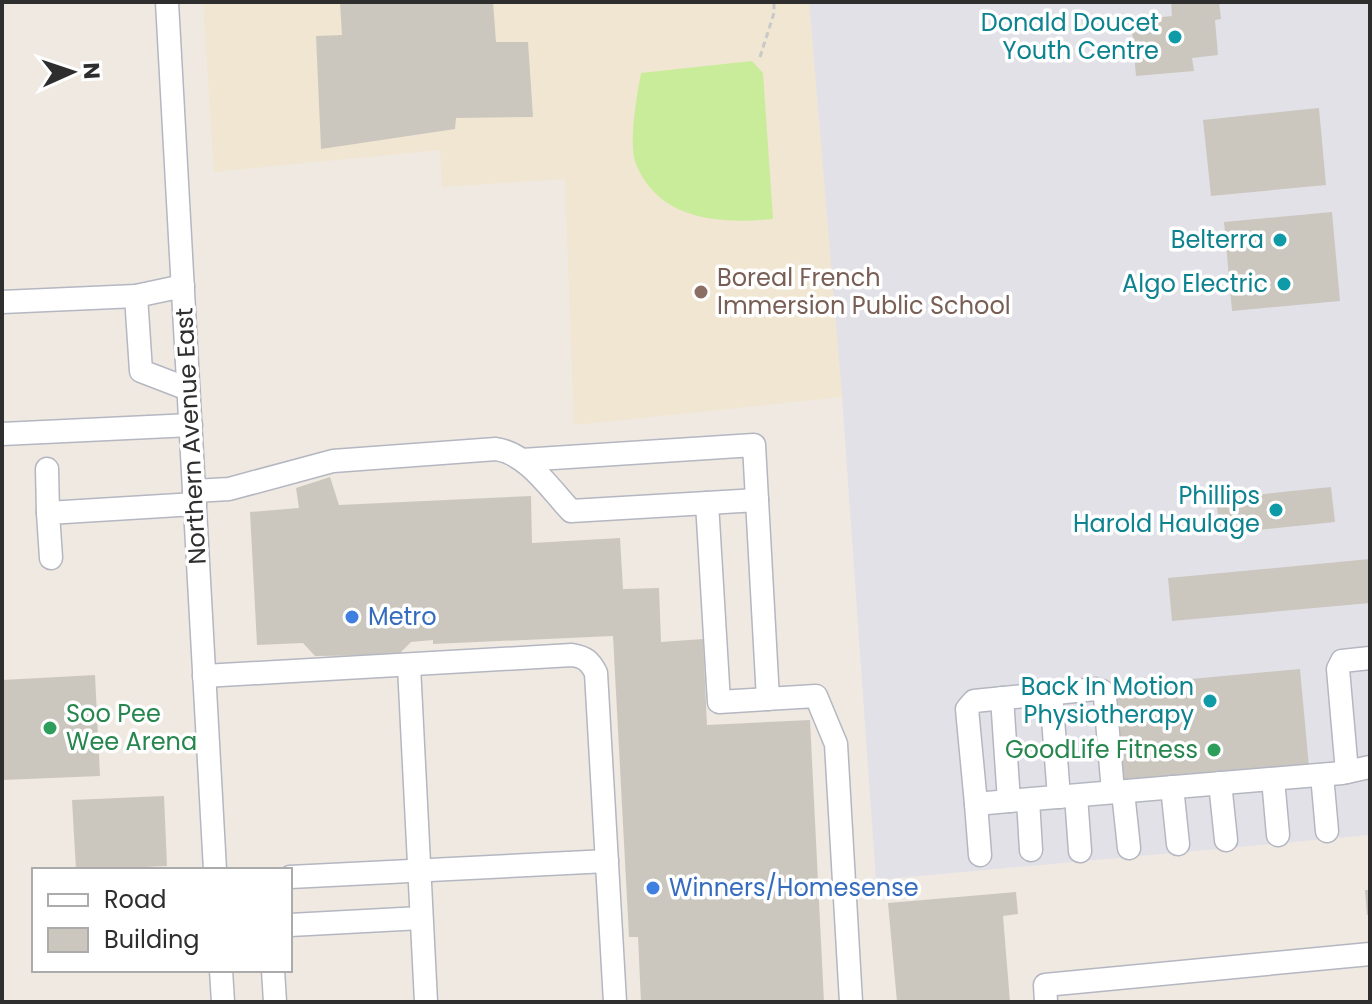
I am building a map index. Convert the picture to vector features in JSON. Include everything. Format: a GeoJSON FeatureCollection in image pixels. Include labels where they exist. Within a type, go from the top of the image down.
{"type":"FeatureCollection","features":[{"type":"Feature","properties":{"kind":"street","name":"Northern Avenue East"},"geometry":{"type":"LineString","coordinates":[[167,2],[215,868]]}},
{"type":"Feature","properties":{"kind":"street"},"geometry":{"type":"LineString","coordinates":[[2,302],[136,296],[183,286]]}},
{"type":"Feature","properties":{"kind":"street"},"geometry":{"type":"LineString","coordinates":[[136,296],[141,371],[188,389]]}},
{"type":"Feature","properties":{"kind":"street"},"geometry":{"type":"LineString","coordinates":[[2,434],[191,425]]}},
{"type":"Feature","properties":{"kind":"street"},"geometry":{"type":"LineString","coordinates":[[522,460],[754,445],[768,699]]}},
{"type":"Feature","properties":{"kind":"street"},"geometry":{"type":"LineString","coordinates":[[48,513],[194,498],[333,461],[496,449],[510,451],[522,460],[571,511],[757,500]]}},
{"type":"Feature","properties":{"kind":"street"},"geometry":{"type":"LineString","coordinates":[[47,469],[51,558]]}},
{"type":"Feature","properties":{"kind":"street"},"geometry":{"type":"LineString","coordinates":[[707,503],[719,702],[816,696],[836,744],[851,1002]]}},
{"type":"Feature","properties":{"kind":"street"},"geometry":{"type":"LineString","coordinates":[[204,676],[583,656],[596,673],[615,1002]]}},
{"type":"Feature","properties":{"kind":"street"},"geometry":{"type":"LineString","coordinates":[[1347,772],[1339,664],[1347,659],[1370,658]]}},
{"type":"Feature","properties":{"kind":"street"},"geometry":{"type":"LineString","coordinates":[[409,666],[426,1002]]}},
{"type":"Feature","properties":{"kind":"street"},"geometry":{"type":"LineString","coordinates":[[980,855],[967,709],[974,701],[1096,689],[1102,691],[1105,697],[1129,848]]}},
{"type":"Feature","properties":{"kind":"street"},"geometry":{"type":"LineString","coordinates":[[1051,693],[1067,796],[1080,851]]}},
{"type":"Feature","properties":{"kind":"street"},"geometry":{"type":"LineString","coordinates":[[1002,698],[1019,800],[1031,850]]}},
{"type":"Feature","properties":{"kind":"street"},"geometry":{"type":"LineString","coordinates":[[976,804],[1322,775],[1370,767]]}},
{"type":"Feature","properties":{"kind":"street"},"geometry":{"type":"LineString","coordinates":[[1322,775],[1327,831]]}},
{"type":"Feature","properties":{"kind":"street"},"geometry":{"type":"LineString","coordinates":[[1273,779],[1278,835]]}},
{"type":"Feature","properties":{"kind":"street"},"geometry":{"type":"LineString","coordinates":[[1220,783],[1226,840]]}},
{"type":"Feature","properties":{"kind":"street"},"geometry":{"type":"LineString","coordinates":[[1172,787],[1178,844]]}},
{"type":"Feature","properties":{"kind":"street"},"geometry":{"type":"LineString","coordinates":[[292,877],[607,861]]}},
{"type":"Feature","properties":{"kind":"street"},"geometry":{"type":"LineString","coordinates":[[292,925],[421,918]]}},
{"type":"Feature","properties":{"kind":"street"},"geometry":{"type":"LineString","coordinates":[[1046,1002],[1045,985],[1370,954]]}},
{"type":"Feature","properties":{"kind":"street"},"geometry":{"type":"LineString","coordinates":[[221,972],[223,1002]]}},
{"type":"Feature","properties":{"kind":"street"},"geometry":{"type":"LineString","coordinates":[[273,972],[274,1000]]}},
{"type":"Feature","properties":{"kind":"path"},"geometry":{"type":"LineString","coordinates":[[760,57],[774,13],[774,2]]}},
{"type":"Feature","properties":{"kind":"shaded area","name":"Boreal French Immersion Public School"},"geometry":{"type":"Polygon","coordinates":[[[203,2],[809,2],[842,397],[574,425],[565,179],[442,187],[440,150],[214,172],[203,2]]]}},
{"type":"Feature","properties":{"kind":"shaded area"},"geometry":{"type":"Polygon","coordinates":[[[809,2],[1370,2],[1370,835],[876,880],[842,397],[809,2]]]}},
{"type":"Feature","properties":{"kind":"green space"},"geometry":{"type":"Polygon","coordinates":[[[752,61],[763,73],[773,219],[713,219],[676,208],[646,183],[636,164],[633,132],[641,73],[752,61]]]}},
{"type":"Feature","properties":{"kind":"building"},"geometry":{"type":"Polygon","coordinates":[[[340,2],[493,2],[496,42],[528,42],[533,117],[456,118],[455,129],[321,149],[316,36],[342,35],[340,2]]]}},
{"type":"Feature","properties":{"kind":"building","name":"Donald Doucet Youth Centre"},"geometry":{"type":"Polygon","coordinates":[[[1171,2],[1219,2],[1221,19],[1215,20],[1218,55],[1192,58],[1194,71],[1136,76],[1131,20],[1172,16],[1171,2]]]}},
{"type":"Feature","properties":{"kind":"building"},"geometry":{"type":"Polygon","coordinates":[[[1319,108],[1326,185],[1211,196],[1203,120],[1319,108]]]}},
{"type":"Feature","properties":{"kind":"building"},"geometry":{"type":"Polygon","coordinates":[[[1332,212],[1340,301],[1232,311],[1224,222],[1332,212]]]}},
{"type":"Feature","properties":{"kind":"building"},"geometry":{"type":"Polygon","coordinates":[[[330,477],[339,505],[531,496],[532,543],[620,538],[623,589],[659,588],[661,642],[703,639],[707,725],[810,720],[824,1002],[641,1002],[638,937],[629,937],[613,636],[433,644],[433,640],[411,642],[398,655],[315,656],[303,643],[257,645],[250,512],[299,508],[296,488],[330,477]]]}},
{"type":"Feature","properties":{"kind":"building","name":"Phillips Harold Haulage"},"geometry":{"type":"Polygon","coordinates":[[[1331,487],[1335,522],[1220,534],[1216,499],[1331,487]]]}},
{"type":"Feature","properties":{"kind":"building"},"geometry":{"type":"Polygon","coordinates":[[[1370,559],[1370,603],[1172,621],[1168,578],[1370,559]]]}},
{"type":"Feature","properties":{"kind":"building"},"geometry":{"type":"Polygon","coordinates":[[[1300,669],[1309,767],[1124,784],[1115,686],[1300,669]]]}},
{"type":"Feature","properties":{"kind":"building","name":"Soo Pee Wee Arena"},"geometry":{"type":"Polygon","coordinates":[[[95,675],[100,776],[2,780],[2,680],[95,675]]]}},
{"type":"Feature","properties":{"kind":"building"},"geometry":{"type":"Polygon","coordinates":[[[164,796],[167,866],[76,868],[72,800],[164,796]]]}},
{"type":"Feature","properties":{"kind":"building"},"geometry":{"type":"Polygon","coordinates":[[[1365,890],[1370,890],[1370,915],[1367,915],[1365,890]]]}},
{"type":"Feature","properties":{"kind":"building"},"geometry":{"type":"Polygon","coordinates":[[[1016,892],[1018,914],[1003,916],[1010,1002],[897,1002],[888,903],[1016,892]]]}},
{"type":"Feature","properties":{"kind":"place","name":"Donald Doucet Youth Centre"},"geometry":{"type":"Point","coordinates":[1175,37]}},
{"type":"Feature","properties":{"kind":"place","name":"Belterra"},"geometry":{"type":"Point","coordinates":[1280,240]}},
{"type":"Feature","properties":{"kind":"place","name":"Algo Electric"},"geometry":{"type":"Point","coordinates":[1284,284]}},
{"type":"Feature","properties":{"kind":"place","name":"Boreal French Immersion Public School"},"geometry":{"type":"Point","coordinates":[701,292]}},
{"type":"Feature","properties":{"kind":"place","name":"Phillips Harold Haulage"},"geometry":{"type":"Point","coordinates":[1276,510]}},
{"type":"Feature","properties":{"kind":"place","name":"Metro"},"geometry":{"type":"Point","coordinates":[352,617]}},
{"type":"Feature","properties":{"kind":"place","name":"Back In Motion Physiotherapy"},"geometry":{"type":"Point","coordinates":[1210,701]}},
{"type":"Feature","properties":{"kind":"place","name":"Soo Pee Wee Arena"},"geometry":{"type":"Point","coordinates":[50,728]}},
{"type":"Feature","properties":{"kind":"place","name":"GoodLife Fitness"},"geometry":{"type":"Point","coordinates":[1214,750]}},
{"type":"Feature","properties":{"kind":"place","name":"Winners/Homesense"},"geometry":{"type":"Point","coordinates":[653,888]}}]}
